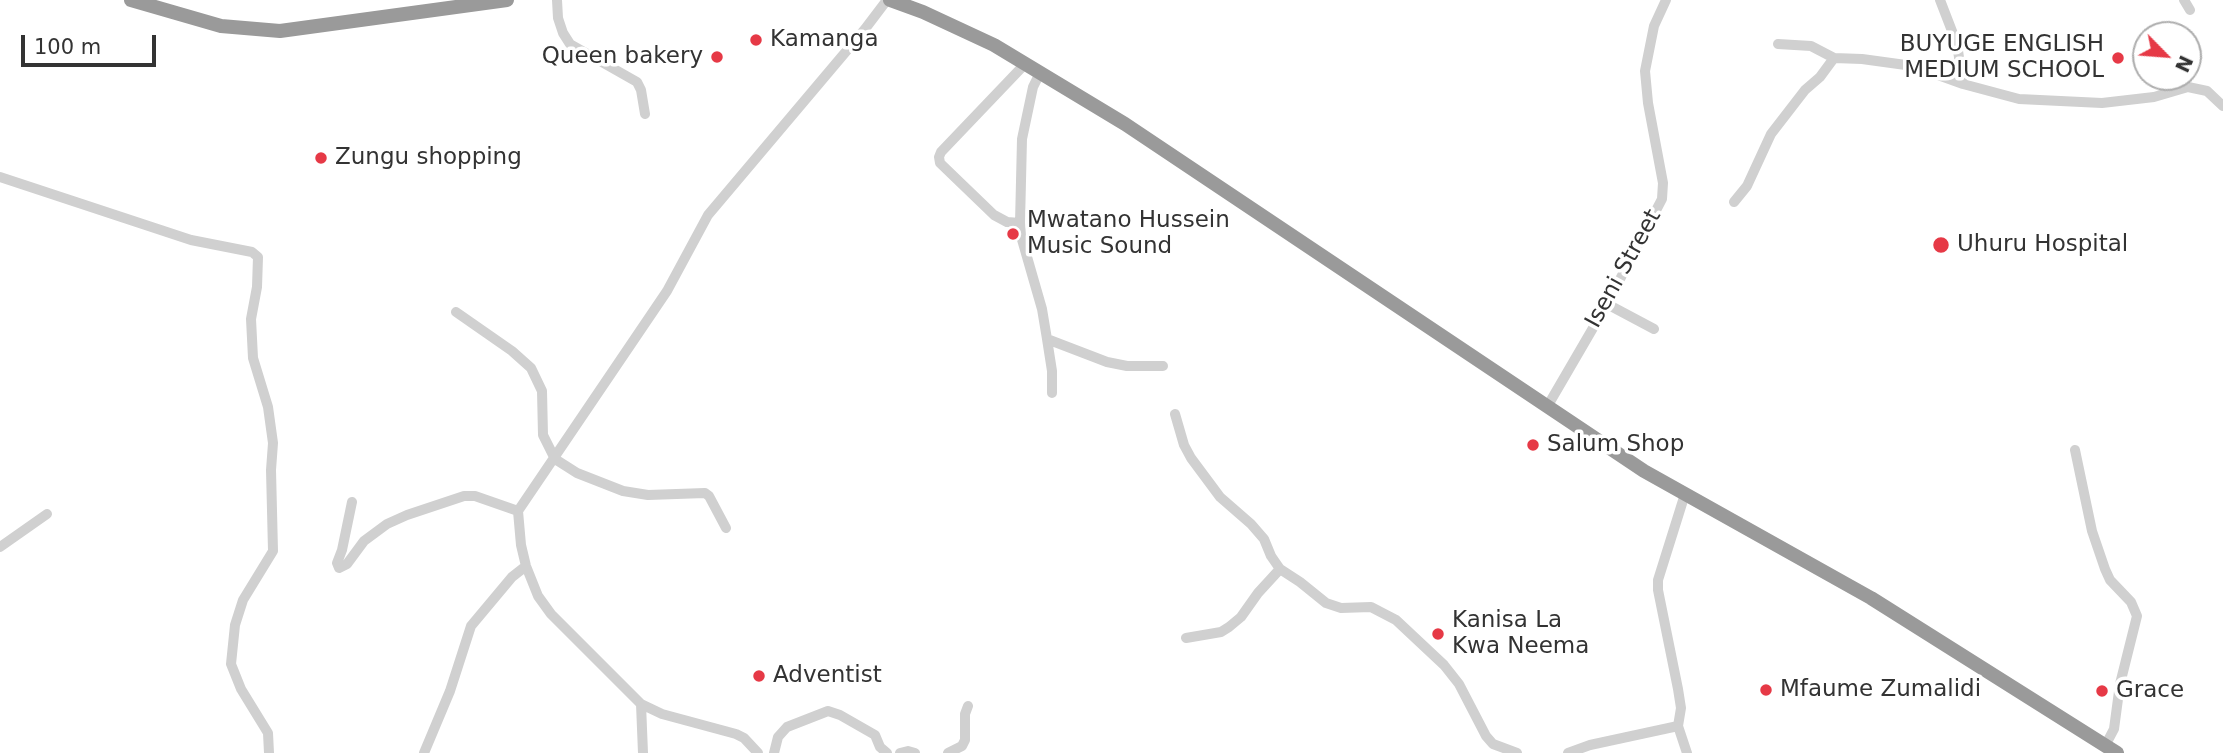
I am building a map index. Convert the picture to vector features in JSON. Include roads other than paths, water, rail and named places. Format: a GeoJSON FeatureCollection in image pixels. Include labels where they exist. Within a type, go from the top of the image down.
{"type":"FeatureCollection","features":[{"type":"Feature","properties":{"kind":"highway"},"geometry":{"type":"LineString","coordinates":[[131,0],[221,26],[280,32],[508,0]]}},
{"type":"Feature","properties":{"kind":"highway"},"geometry":{"type":"LineString","coordinates":[[888,0],[923,12],[994,45],[1125,124],[1644,471],[1871,598],[2111,749]]}},
{"type":"Feature","properties":{"kind":"street"},"geometry":{"type":"LineString","coordinates":[[557,0],[558,18],[570,44],[636,82],[641,90],[645,114]]}},
{"type":"Feature","properties":{"kind":"street"},"geometry":{"type":"LineString","coordinates":[[758,753],[740,735],[662,714],[641,704],[546,608],[538,596],[521,545],[518,511],[667,291],[708,215],[888,0]]}},
{"type":"Feature","properties":{"kind":"street","name":"Iseni Street"},"geometry":{"type":"LineString","coordinates":[[1547,407],[1607,304],[1662,199],[1663,183],[1649,111],[1645,71],[1654,26],[1666,0]]}},
{"type":"Feature","properties":{"kind":"street"},"geometry":{"type":"LineString","coordinates":[[1940,0],[1957,44],[1963,84]]}},
{"type":"Feature","properties":{"kind":"street"},"geometry":{"type":"LineString","coordinates":[[2184,0],[2190,10]]}},
{"type":"Feature","properties":{"kind":"street"},"geometry":{"type":"LineString","coordinates":[[1778,44],[1811,46],[1834,58],[1913,66],[1963,84],[2019,99],[2102,103],[2154,97],[2188,87],[2207,91],[2223,106]]}},
{"type":"Feature","properties":{"kind":"street"},"geometry":{"type":"LineString","coordinates":[[1734,202],[1747,186],[1772,134],[1805,90],[1820,78],[1834,58]]}},
{"type":"Feature","properties":{"kind":"street"},"geometry":{"type":"LineString","coordinates":[[1020,223],[1007,222],[994,215],[940,163],[939,157],[1025,64]]}},
{"type":"Feature","properties":{"kind":"street"},"geometry":{"type":"LineString","coordinates":[[1040,74],[1033,87],[1022,139],[1020,223],[1021,236],[1042,309],[1052,371],[1052,393]]}},
{"type":"Feature","properties":{"kind":"street"},"geometry":{"type":"LineString","coordinates":[[0,177],[191,240],[252,252],[258,257],[257,286],[251,319],[253,358],[268,407],[273,443],[273,551],[243,600],[235,625],[231,664],[242,690],[268,733],[268,753]]}},
{"type":"Feature","properties":{"kind":"street"},"geometry":{"type":"LineString","coordinates":[[1607,304],[1654,329]]}},
{"type":"Feature","properties":{"kind":"street"},"geometry":{"type":"LineString","coordinates":[[456,313],[512,351],[531,368],[542,391],[543,435],[555,459],[578,473],[623,491],[648,495],[705,493],[726,528]]}},
{"type":"Feature","properties":{"kind":"street"},"geometry":{"type":"LineString","coordinates":[[1047,339],[1107,362],[1127,366],[1163,366]]}},
{"type":"Feature","properties":{"kind":"street"},"geometry":{"type":"LineString","coordinates":[[1175,414],[1184,445],[1196,466],[1220,497],[1264,539],[1280,569],[1326,603],[1341,608],[1371,607],[1396,620],[1444,665],[1459,684],[1486,736],[1493,744],[1517,753]]}},
{"type":"Feature","properties":{"kind":"street"},"geometry":{"type":"LineString","coordinates":[[2075,450],[2092,531],[2105,569],[2110,580],[2131,602],[2137,616],[2120,684],[2111,749]]}},
{"type":"Feature","properties":{"kind":"street"},"geometry":{"type":"LineString","coordinates":[[1685,494],[1658,580],[1680,699],[1678,726],[1687,753]]}},
{"type":"Feature","properties":{"kind":"street"},"geometry":{"type":"LineString","coordinates":[[352,502],[337,563],[339,568],[347,564],[364,541],[387,524],[464,496],[475,496],[518,511]]}},
{"type":"Feature","properties":{"kind":"street"},"geometry":{"type":"LineString","coordinates":[[0,547],[47,514]]}},
{"type":"Feature","properties":{"kind":"street"},"geometry":{"type":"LineString","coordinates":[[424,753],[450,691],[471,626],[512,578],[526,566]]}},
{"type":"Feature","properties":{"kind":"street"},"geometry":{"type":"LineString","coordinates":[[1186,639],[1221,632],[1229,627],[1241,617],[1280,569]]}},
{"type":"Feature","properties":{"kind":"street"},"geometry":{"type":"LineString","coordinates":[[641,704],[643,753]]}},
{"type":"Feature","properties":{"kind":"street"},"geometry":{"type":"LineString","coordinates":[[948,753],[962,746],[965,740],[965,714],[968,706]]}},
{"type":"Feature","properties":{"kind":"street"},"geometry":{"type":"LineString","coordinates":[[774,753],[782,731],[803,719],[826,711],[840,715],[874,735],[880,747],[887,753]]}},
{"type":"Feature","properties":{"kind":"street"},"geometry":{"type":"LineString","coordinates":[[1568,753],[1590,745],[1678,726]]}},
{"type":"Feature","properties":{"kind":"street"},"geometry":{"type":"LineString","coordinates":[[900,753],[915,753]]}},
{"type":"Feature","properties":{"kind":"place","name":"Kamanga"},"geometry":{"type":"Point","coordinates":[756,40]}},
{"type":"Feature","properties":{"kind":"place","name":"Queen bakery"},"geometry":{"type":"Point","coordinates":[717,57]}},
{"type":"Feature","properties":{"kind":"place","name":"BUYUGE ENGLISH MEDIUM SCHOOL"},"geometry":{"type":"Point","coordinates":[2118,58]}},
{"type":"Feature","properties":{"kind":"place","name":"Zungu shopping"},"geometry":{"type":"Point","coordinates":[321,158]}},
{"type":"Feature","properties":{"kind":"place","name":"Mwatano Hussein Music Sound"},"geometry":{"type":"Point","coordinates":[1013,234]}},
{"type":"Feature","properties":{"kind":"place","name":"Uhuru Hospital"},"geometry":{"type":"Point","coordinates":[1941,245]}},
{"type":"Feature","properties":{"kind":"place","name":"Salum Shop"},"geometry":{"type":"Point","coordinates":[1533,445]}},
{"type":"Feature","properties":{"kind":"place","name":"Kanisa La Kwa Neema"},"geometry":{"type":"Point","coordinates":[1438,634]}},
{"type":"Feature","properties":{"kind":"place","name":"Adventist"},"geometry":{"type":"Point","coordinates":[759,676]}},
{"type":"Feature","properties":{"kind":"place","name":"Mfaume Zumalidi"},"geometry":{"type":"Point","coordinates":[1766,690]}},
{"type":"Feature","properties":{"kind":"place","name":"Grace"},"geometry":{"type":"Point","coordinates":[2102,691]}}]}
